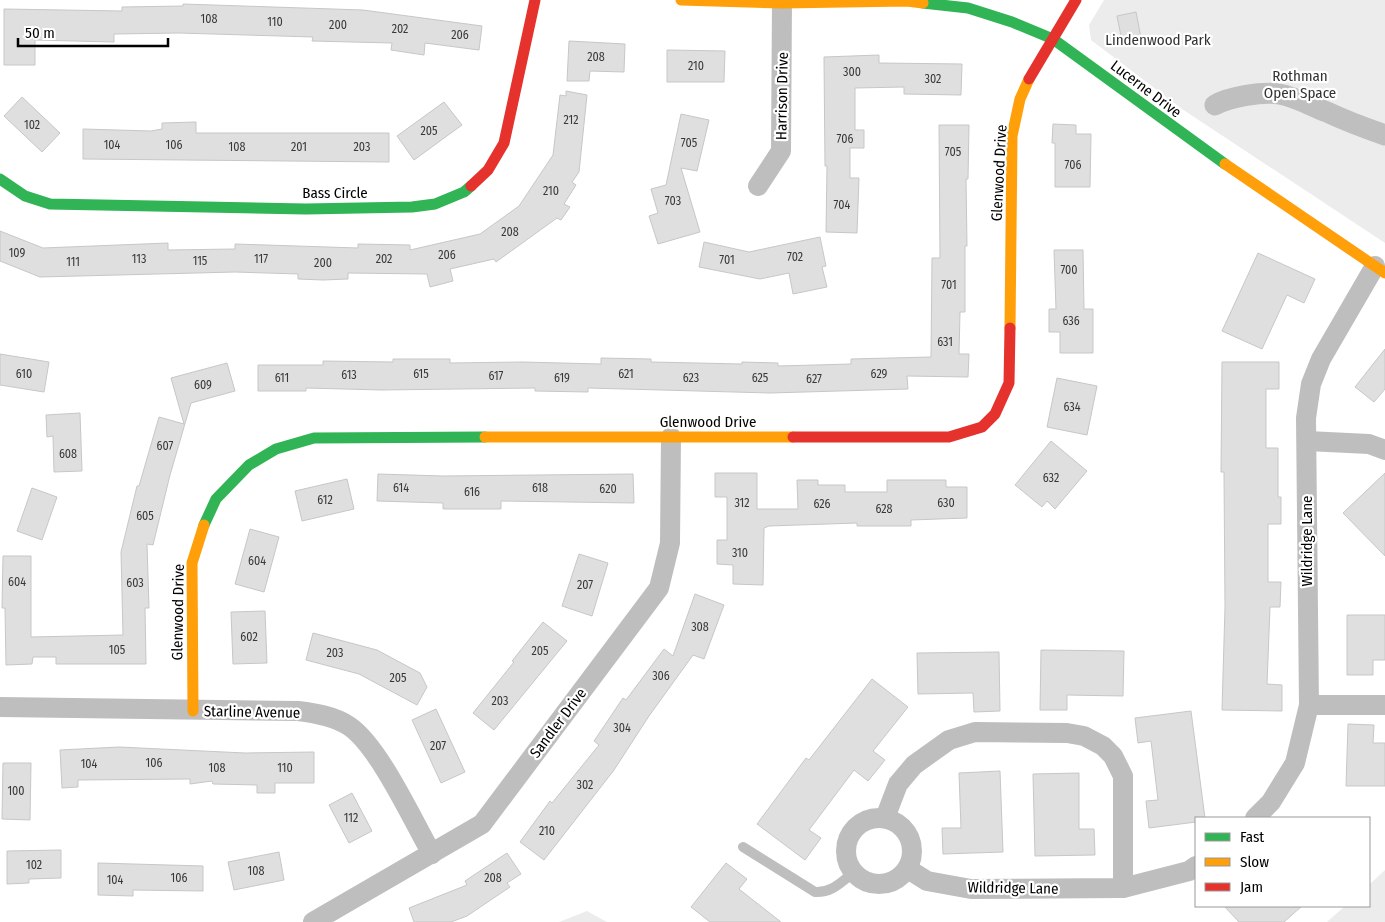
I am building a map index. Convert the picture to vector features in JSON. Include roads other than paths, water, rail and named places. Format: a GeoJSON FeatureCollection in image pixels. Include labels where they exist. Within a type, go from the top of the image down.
{"type":"FeatureCollection","features":[{"type":"Feature","properties":{"kind":"street","name":"Bass Circle"},"geometry":{"type":"LineString","coordinates":[[0,179],[25,196],[50,204],[306,208],[412,207],[435,204],[464,192],[488,170],[504,143],[535,0]]}},
{"type":"Feature","properties":{"kind":"street","name":"Lucerne Drive"},"geometry":{"type":"LineString","coordinates":[[681,0],[907,1],[968,8],[1012,22],[1053,39],[1190,141],[1380,269]]}},
{"type":"Feature","properties":{"kind":"street","name":"Glenwood Drive"},"geometry":{"type":"LineString","coordinates":[[193,711],[192,563],[199,534],[216,499],[249,464],[276,449],[314,438],[950,437],[966,435],[988,424],[1003,406],[1009,384],[1012,136],[1020,99],[1027,82],[1076,0]]}},
{"type":"Feature","properties":{"kind":"street","name":"Harrison Drive"},"geometry":{"type":"LineString","coordinates":[[758,186],[781,152],[782,1]]}},
{"type":"Feature","properties":{"kind":"street","name":"Wildridge Lane"},"geometry":{"type":"LineString","coordinates":[[1256,817],[1271,802],[1295,763],[1308,705],[1306,418],[1311,384],[1338,327],[1380,269]]}},
{"type":"Feature","properties":{"kind":"street","name":"Sandler Drive"},"geometry":{"type":"LineString","coordinates":[[313,922],[482,824],[659,588],[670,543],[671,436]]}},
{"type":"Feature","properties":{"kind":"street"},"geometry":{"type":"LineString","coordinates":[[1307,441],[1369,444],[1385,450]]}},
{"type":"Feature","properties":{"kind":"street"},"geometry":{"type":"LineString","coordinates":[[1308,705],[1385,705]]}},
{"type":"Feature","properties":{"kind":"street","name":"Starline Avenue"},"geometry":{"type":"LineString","coordinates":[[0,708],[298,711],[321,714],[349,726],[371,747],[432,854]]}},
{"type":"Feature","properties":{"kind":"street"},"geometry":{"type":"LineString","coordinates":[[885,818],[898,784],[914,765],[950,740],[975,732],[1067,733],[1084,736],[1104,746],[1113,756],[1124,776],[1123,888]]}},
{"type":"Feature","properties":{"kind":"street"},"geometry":{"type":"LineString","coordinates":[[885,818],[900,825],[910,838],[912,854],[908,869],[896,880],[880,885],[864,882],[853,873],[845,857],[846,841],[855,827],[869,819],[885,818]]}},
{"type":"Feature","properties":{"kind":"street","name":"Wildridge Lane"},"geometry":{"type":"LineString","coordinates":[[908,869],[927,881],[971,889],[1123,888],[1189,871],[1195,867]]}},
{"type":"Feature","properties":{"kind":"lane"},"geometry":{"type":"LineString","coordinates":[[743,847],[816,892],[824,893],[832,889],[853,873]]}},
{"type":"Feature","properties":{"kind":"waterway"},"geometry":{"type":"LineString","coordinates":[[1215,105],[1246,95],[1264,93],[1285,95],[1385,135]]}},
{"type":"Feature","properties":{"kind":"park label","name":"Lindenwood Park"},"geometry":{"type":"Point","coordinates":[1158,40]}},
{"type":"Feature","properties":{"kind":"park label","name":"Rothman Open Space"},"geometry":{"type":"Point","coordinates":[1300,84]}}]}
